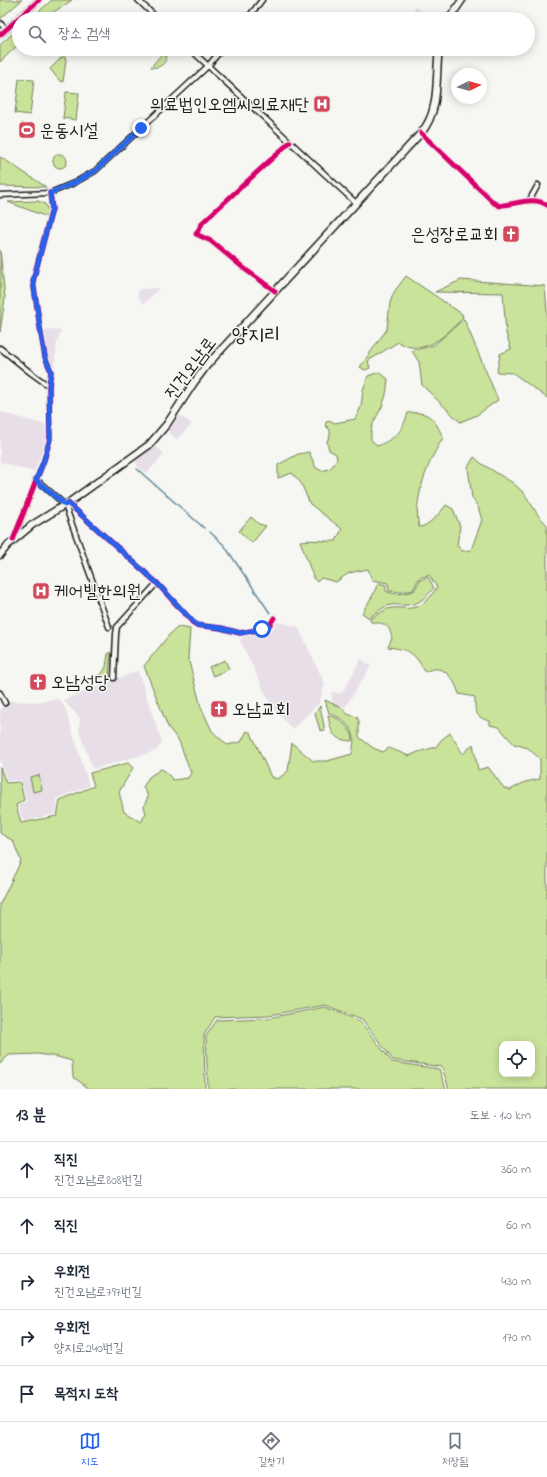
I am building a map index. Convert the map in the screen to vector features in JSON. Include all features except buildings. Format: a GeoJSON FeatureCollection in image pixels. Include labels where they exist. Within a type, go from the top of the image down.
{"type":"FeatureCollection","features":[{"type":"Feature","properties":{"kind":"main road"},"geometry":{"type":"LineString","coordinates":[[454,12],[462,0]]}},
{"type":"Feature","properties":{"kind":"main road","name":"진건오남로"},"geometry":{"type":"LineString","coordinates":[[0,555],[13,540],[44,517],[67,504],[137,455],[153,441],[167,424],[208,364],[427,126],[433,112],[438,56]]}},
{"type":"Feature","properties":{"kind":"street"},"geometry":{"type":"LineString","coordinates":[[25,12],[39,0]]}},
{"type":"Feature","properties":{"kind":"street"},"geometry":{"type":"LineString","coordinates":[[138,0],[151,12]]}},
{"type":"Feature","properties":{"kind":"street"},"geometry":{"type":"LineString","coordinates":[[253,12],[262,0]]}},
{"type":"Feature","properties":{"kind":"street"},"geometry":{"type":"LineString","coordinates":[[0,23],[6,29]]}},
{"type":"Feature","properties":{"kind":"street"},"geometry":{"type":"LineString","coordinates":[[0,35],[12,24]]}},
{"type":"Feature","properties":{"kind":"street"},"geometry":{"type":"LineString","coordinates":[[197,56],[356,203]]}},
{"type":"Feature","properties":{"kind":"street"},"geometry":{"type":"LineString","coordinates":[[0,195],[50,193],[74,183],[95,171],[208,66],[216,56]]}},
{"type":"Feature","properties":{"kind":"street"},"geometry":{"type":"LineString","coordinates":[[421,133],[494,203],[500,206],[538,201],[547,205]]}},
{"type":"Feature","properties":{"kind":"street"},"geometry":{"type":"LineString","coordinates":[[275,291],[210,241],[196,234],[203,222],[219,209],[290,142]]}},
{"type":"Feature","properties":{"kind":"street"},"geometry":{"type":"LineString","coordinates":[[529,201],[538,185]]}},
{"type":"Feature","properties":{"kind":"street"},"geometry":{"type":"LineString","coordinates":[[13,540],[44,460],[50,439],[49,386],[51,371],[45,357],[33,281],[52,209],[50,193]]}},
{"type":"Feature","properties":{"kind":"street"},"geometry":{"type":"LineString","coordinates":[[0,348],[31,374],[49,386]]}},
{"type":"Feature","properties":{"kind":"street"},"geometry":{"type":"LineString","coordinates":[[36,480],[67,504],[157,583],[196,625],[221,628],[240,633],[270,626],[274,618]]}},
{"type":"Feature","properties":{"kind":"street"},"geometry":{"type":"LineString","coordinates":[[67,504],[109,627]]}},
{"type":"Feature","properties":{"kind":"street"},"geometry":{"type":"LineString","coordinates":[[114,678],[117,627],[157,583]]}},
{"type":"Feature","properties":{"kind":"street"},"geometry":{"type":"LineString","coordinates":[[0,693],[5,703]]}},
{"type":"Feature","properties":{"kind":"shaded area"},"geometry":{"type":"Polygon","coordinates":[[[416,7],[422,12],[411,12],[416,7]]]}},
{"type":"Feature","properties":{"kind":"shaded area"},"geometry":{"type":"Polygon","coordinates":[[[159,288],[144,304],[138,297],[138,292],[140,289],[159,288]]]}},
{"type":"Feature","properties":{"kind":"shaded area"},"geometry":{"type":"Polygon","coordinates":[[[43,331],[61,331],[57,342],[54,366],[51,366],[47,354],[43,331]]]}},
{"type":"Feature","properties":{"kind":"shaded area"},"geometry":{"type":"Polygon","coordinates":[[[0,412],[46,425],[46,442],[34,472],[0,462],[0,412]]]}},
{"type":"Feature","properties":{"kind":"shaded area"},"geometry":{"type":"Polygon","coordinates":[[[178,415],[192,424],[177,439],[168,432],[178,415]]]}},
{"type":"Feature","properties":{"kind":"shaded area"},"geometry":{"type":"Polygon","coordinates":[[[155,445],[164,454],[147,473],[140,469],[135,461],[155,445]]]}},
{"type":"Feature","properties":{"kind":"shaded area"},"geometry":{"type":"Polygon","coordinates":[[[277,622],[298,627],[325,684],[319,703],[292,729],[271,705],[240,640],[244,636],[264,633],[272,630],[277,622]]]}},
{"type":"Feature","properties":{"kind":"shaded area"},"geometry":{"type":"Polygon","coordinates":[[[361,659],[371,666],[345,707],[335,704],[332,701],[331,691],[342,693],[361,659]]]}},
{"type":"Feature","properties":{"kind":"shaded area"},"geometry":{"type":"Polygon","coordinates":[[[138,671],[162,743],[156,751],[93,769],[79,731],[80,718],[63,700],[138,671]]]}},
{"type":"Feature","properties":{"kind":"shaded area"},"geometry":{"type":"Polygon","coordinates":[[[59,699],[65,708],[89,786],[57,798],[56,814],[23,821],[18,805],[26,801],[21,780],[7,781],[0,760],[0,711],[5,703],[11,701],[34,702],[59,699]]]}},
{"type":"Feature","properties":{"kind":"green space"},"geometry":{"type":"Polygon","coordinates":[[[0,0],[22,0],[0,19],[0,0]]]}},
{"type":"Feature","properties":{"kind":"green space"},"geometry":{"type":"Polygon","coordinates":[[[52,0],[72,0],[54,12],[38,12],[52,0]]]}},
{"type":"Feature","properties":{"kind":"green space"},"geometry":{"type":"Polygon","coordinates":[[[12,34],[12,51],[0,62],[0,45],[12,34]]]}},
{"type":"Feature","properties":{"kind":"green space"},"geometry":{"type":"Polygon","coordinates":[[[160,56],[166,56],[164,63],[158,67],[151,67],[160,56]]]}},
{"type":"Feature","properties":{"kind":"green space"},"geometry":{"type":"Polygon","coordinates":[[[62,57],[65,57],[66,60],[63,82],[59,80],[50,69],[62,57]]]}},
{"type":"Feature","properties":{"kind":"green space"},"geometry":{"type":"Polygon","coordinates":[[[19,79],[34,80],[30,115],[15,113],[19,79]]]}},
{"type":"Feature","properties":{"kind":"green space"},"geometry":{"type":"Polygon","coordinates":[[[66,92],[79,93],[76,120],[63,118],[66,92]]]}},
{"type":"Feature","properties":{"kind":"green space","name":"운동시설"},"geometry":{"type":"Polygon","coordinates":[[[22,123],[32,132],[28,136],[21,129],[22,123]]]}},
{"type":"Feature","properties":{"kind":"green space"},"geometry":{"type":"Polygon","coordinates":[[[57,154],[63,154],[67,158],[67,164],[63,168],[57,168],[53,164],[53,158],[57,154]]]}},
{"type":"Feature","properties":{"kind":"green space"},"geometry":{"type":"Polygon","coordinates":[[[0,157],[2,158],[46,187],[0,186],[0,157]]]}},
{"type":"Feature","properties":{"kind":"green space"},"geometry":{"type":"Polygon","coordinates":[[[38,201],[45,204],[48,210],[47,217],[8,202],[38,201]]]}},
{"type":"Feature","properties":{"kind":"green space"},"geometry":{"type":"Polygon","coordinates":[[[0,250],[5,298],[0,332],[0,250]]]}},
{"type":"Feature","properties":{"kind":"green space"},"geometry":{"type":"Polygon","coordinates":[[[406,276],[462,314],[463,318],[449,332],[434,343],[417,348],[398,342],[368,361],[370,368],[365,370],[360,367],[387,329],[390,303],[394,292],[406,276]]]}},
{"type":"Feature","properties":{"kind":"green space"},"geometry":{"type":"Polygon","coordinates":[[[461,280],[545,286],[547,312],[547,398],[513,373],[497,372],[500,354],[511,349],[506,333],[503,293],[435,292],[461,280]]]}},
{"type":"Feature","properties":{"kind":"green space"},"geometry":{"type":"Polygon","coordinates":[[[464,319],[498,400],[477,415],[460,422],[422,385],[419,362],[412,351],[434,345],[464,319]]]}},
{"type":"Feature","properties":{"kind":"green space"},"geometry":{"type":"Polygon","coordinates":[[[379,372],[388,379],[382,407],[371,429],[371,440],[378,446],[401,430],[408,413],[422,413],[427,415],[434,421],[443,438],[432,457],[423,481],[418,505],[417,517],[419,527],[430,522],[446,505],[453,509],[460,526],[457,545],[462,551],[471,550],[482,520],[478,507],[472,498],[468,467],[474,457],[482,464],[513,483],[524,493],[538,515],[547,525],[547,1089],[449,1089],[442,1067],[393,1060],[362,1019],[325,1005],[269,1015],[215,1017],[204,1035],[205,1089],[90,1089],[73,1077],[72,1061],[38,1054],[9,1055],[0,1064],[0,904],[21,861],[13,841],[0,833],[0,767],[6,783],[20,782],[24,800],[16,805],[21,823],[57,816],[60,800],[94,786],[90,773],[128,763],[133,768],[119,792],[124,812],[141,822],[146,813],[144,807],[148,796],[143,787],[149,777],[161,769],[165,771],[173,780],[188,778],[191,773],[179,741],[168,727],[144,666],[169,635],[178,627],[190,629],[188,658],[201,707],[212,731],[227,745],[241,742],[247,731],[251,733],[271,777],[278,779],[288,771],[292,743],[313,761],[327,761],[352,754],[354,739],[351,730],[343,721],[329,713],[325,700],[344,709],[347,714],[357,717],[359,721],[359,737],[373,748],[383,752],[389,748],[409,756],[436,747],[441,740],[450,733],[463,754],[473,744],[478,770],[488,767],[504,788],[510,790],[525,782],[540,779],[540,759],[528,748],[514,744],[499,727],[490,725],[490,721],[481,718],[476,713],[475,697],[459,694],[451,677],[442,670],[431,669],[425,672],[418,660],[411,653],[402,649],[388,647],[392,638],[388,627],[380,623],[371,622],[370,619],[386,610],[395,608],[409,608],[423,604],[437,587],[429,575],[419,578],[413,590],[401,592],[389,591],[388,583],[372,580],[368,569],[349,573],[336,582],[321,578],[317,582],[314,579],[300,541],[336,541],[342,529],[310,504],[301,483],[292,473],[278,478],[278,465],[298,454],[309,452],[316,468],[322,471],[331,468],[337,459],[336,454],[329,450],[327,441],[330,436],[330,430],[325,425],[327,421],[335,423],[355,419],[361,407],[363,390],[368,376],[379,372]]]}},
{"type":"Feature","properties":{"kind":"green space"},"geometry":{"type":"Polygon","coordinates":[[[251,517],[259,524],[266,526],[252,543],[239,531],[251,517]]]}},
{"type":"Feature","properties":{"kind":"green space"},"geometry":{"type":"Polygon","coordinates":[[[428,577],[434,588],[415,604],[388,606],[379,610],[369,618],[362,613],[373,595],[378,583],[386,585],[386,591],[389,593],[400,594],[414,591],[420,580],[428,577]]]}},
{"type":"Feature","properties":{"kind":"green space"},"geometry":{"type":"Polygon","coordinates":[[[111,652],[109,676],[96,679],[92,677],[101,675],[106,667],[108,654],[111,652]]]}},
{"type":"Feature","properties":{"kind":"green space"},"geometry":{"type":"Polygon","coordinates":[[[225,660],[229,669],[213,676],[209,667],[225,660]]]}},
{"type":"Feature","properties":{"kind":"green space"},"geometry":{"type":"Polygon","coordinates":[[[320,706],[325,731],[320,730],[315,714],[320,706]]]}},
{"type":"Feature","properties":{"kind":"green space"},"geometry":{"type":"Polygon","coordinates":[[[328,715],[340,720],[345,725],[353,736],[352,741],[341,739],[334,734],[330,727],[328,715]]]}},
{"type":"Feature","properties":{"kind":"green space"},"geometry":{"type":"Polygon","coordinates":[[[39,775],[42,790],[33,792],[30,777],[39,775]]]}},
{"type":"Feature","properties":{"kind":"green space"},"geometry":{"type":"Polygon","coordinates":[[[325,1007],[360,1021],[392,1062],[439,1069],[446,1089],[208,1089],[206,1036],[217,1020],[268,1018],[325,1007]]]}},
{"type":"Feature","properties":{"kind":"waterway"},"geometry":{"type":"LineString","coordinates":[[137,469],[204,528]]}},
{"type":"Feature","properties":{"kind":"waterway"},"geometry":{"type":"LineString","coordinates":[[210,532],[224,545],[270,613]]}},
{"type":"Feature","properties":{"kind":"cycle path"},"geometry":{"type":"LineString","coordinates":[[26,12],[39,0]]}},
{"type":"Feature","properties":{"kind":"cycle path"},"geometry":{"type":"LineString","coordinates":[[0,35],[12,24]]}},
{"type":"Feature","properties":{"kind":"cycle path"},"geometry":{"type":"LineString","coordinates":[[421,133],[494,203],[500,206],[520,202],[537,201],[547,205]]}},
{"type":"Feature","properties":{"kind":"cycle path"},"geometry":{"type":"LineString","coordinates":[[275,291],[246,270],[211,241],[196,234],[203,222],[290,142]]}},
{"type":"Feature","properties":{"kind":"cycle path"},"geometry":{"type":"LineString","coordinates":[[13,540],[44,460],[50,439],[49,386],[51,371],[45,357],[33,281],[52,209],[50,193]]}},
{"type":"Feature","properties":{"kind":"cycle path"},"geometry":{"type":"LineString","coordinates":[[68,503],[157,583],[195,625],[221,628],[240,633],[262,629],[269,626],[274,618]]}},
{"type":"Feature","properties":{"kind":"place","name":"의료법인오엠씨의료재단"},"geometry":{"type":"Point","coordinates":[322,104]}},
{"type":"Feature","properties":{"kind":"place","name":"운동시설"},"geometry":{"type":"Point","coordinates":[27,130]}},
{"type":"Feature","properties":{"kind":"place","name":"은성장로교회"},"geometry":{"type":"Point","coordinates":[511,234]}},
{"type":"Feature","properties":{"kind":"place","name":"케어빌한의원"},"geometry":{"type":"Point","coordinates":[41,591]}},
{"type":"Feature","properties":{"kind":"place","name":"오남성당"},"geometry":{"type":"Point","coordinates":[38,682]}},
{"type":"Feature","properties":{"kind":"place","name":"오남교회"},"geometry":{"type":"Point","coordinates":[219,709]}},
{"type":"Feature","properties":{"kind":"district","name":"양지리"},"geometry":{"type":"Point","coordinates":[256,334]}},
{"type":"Feature","properties":{"kind":"route"},"geometry":{"type":"LineString","coordinates":[[141,128],[95,171],[74,183],[50,193],[52,209],[33,281],[45,357],[51,371],[49,386],[50,439],[36,480],[65,505],[68,503],[92,524],[157,583],[196,625],[221,628],[240,633],[262,629]]}}]}
